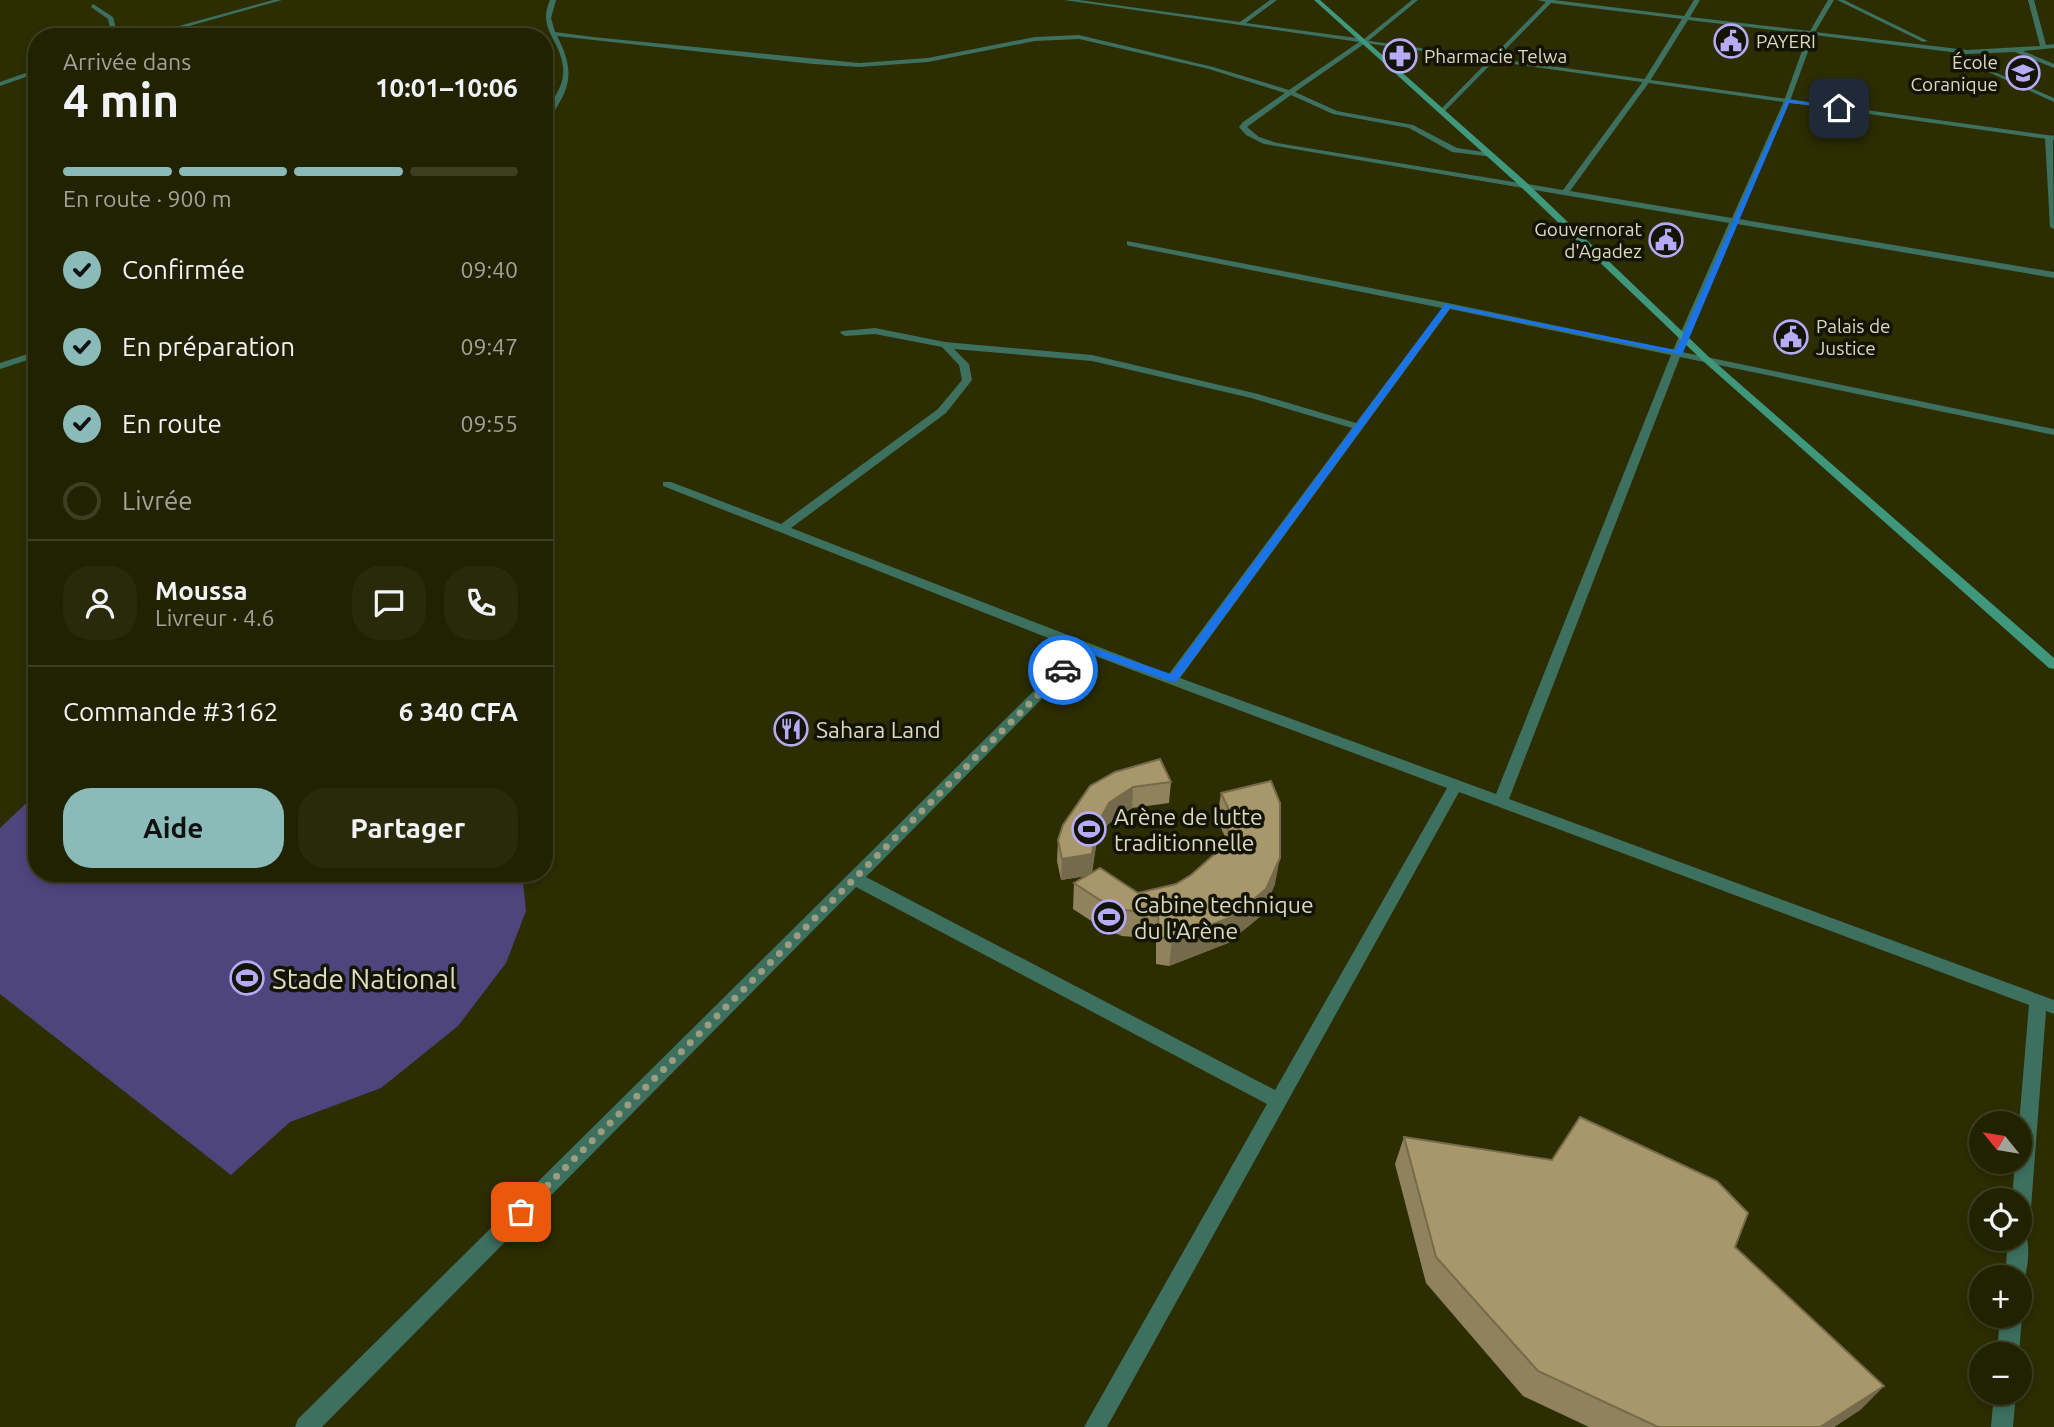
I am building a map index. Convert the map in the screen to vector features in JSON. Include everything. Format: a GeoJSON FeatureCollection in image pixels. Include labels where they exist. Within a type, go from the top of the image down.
{"type":"FeatureCollection","features":[{"type":"Feature","properties":{"kind":"main road"},"geometry":{"type":"LineString","coordinates":[[1317,0],[1524,185],[1706,359],[2054,665]]}},
{"type":"Feature","properties":{"kind":"street"},"geometry":{"type":"LineString","coordinates":[[175,28],[279,0]]}},
{"type":"Feature","properties":{"kind":"street"},"geometry":{"type":"LineString","coordinates":[[548,28],[549,6],[553,0]]}},
{"type":"Feature","properties":{"kind":"street"},"geometry":{"type":"LineString","coordinates":[[1067,0],[2052,138],[2054,227]]}},
{"type":"Feature","properties":{"kind":"street"},"geometry":{"type":"LineString","coordinates":[[1123,8],[1138,0]]}},
{"type":"Feature","properties":{"kind":"street"},"geometry":{"type":"LineString","coordinates":[[1241,24],[1274,0]]}},
{"type":"Feature","properties":{"kind":"street"},"geometry":{"type":"LineString","coordinates":[[1415,0],[1365,41],[1245,123],[1243,127],[1248,135],[1318,151],[2054,275]]}},
{"type":"Feature","properties":{"kind":"street"},"geometry":{"type":"LineString","coordinates":[[1540,0],[1967,52],[2054,46]]}},
{"type":"Feature","properties":{"kind":"street"},"geometry":{"type":"LineString","coordinates":[[1566,191],[1647,81],[1697,0]]}},
{"type":"Feature","properties":{"kind":"street"},"geometry":{"type":"LineString","coordinates":[[1500,803],[1683,338],[1787,101],[1812,32],[1831,0]]}},
{"type":"Feature","properties":{"kind":"street"},"geometry":{"type":"LineString","coordinates":[[1840,0],[2054,100]]}},
{"type":"Feature","properties":{"kind":"street"},"geometry":{"type":"LineString","coordinates":[[2031,0],[2043,46]]}},
{"type":"Feature","properties":{"kind":"street"},"geometry":{"type":"LineString","coordinates":[[1441,111],[1551,1]]}},
{"type":"Feature","properties":{"kind":"street"},"geometry":{"type":"LineString","coordinates":[[93,6],[111,18],[113,28]]}},
{"type":"Feature","properties":{"kind":"street"},"geometry":{"type":"LineString","coordinates":[[553,33],[720,50],[810,64],[905,64],[1012,41],[1057,36],[1079,37],[1211,68],[1290,92],[1335,113],[1411,126],[1455,150],[1490,155]]}},
{"type":"Feature","properties":{"kind":"street"},"geometry":{"type":"LineString","coordinates":[[553,37],[566,66],[563,93],[553,108]]}},
{"type":"Feature","properties":{"kind":"street"},"geometry":{"type":"LineString","coordinates":[[2015,50],[2054,66]]}},
{"type":"Feature","properties":{"kind":"street"},"geometry":{"type":"LineString","coordinates":[[0,84],[28,74]]}},
{"type":"Feature","properties":{"kind":"street"},"geometry":{"type":"LineString","coordinates":[[1130,243],[1679,353],[2054,432]]}},
{"type":"Feature","properties":{"kind":"street"},"geometry":{"type":"LineString","coordinates":[[1173,679],[1448,306]]}},
{"type":"Feature","properties":{"kind":"street"},"geometry":{"type":"LineString","coordinates":[[845,333],[875,331],[945,345],[1092,358],[1254,396],[1359,427]]}},
{"type":"Feature","properties":{"kind":"street"},"geometry":{"type":"LineString","coordinates":[[782,529],[942,411],[967,380],[964,364],[945,345]]}},
{"type":"Feature","properties":{"kind":"street"},"geometry":{"type":"LineString","coordinates":[[0,366],[28,357]]}},
{"type":"Feature","properties":{"kind":"street"},"geometry":{"type":"LineString","coordinates":[[667,484],[1085,648],[2046,1004],[2024,1188]]}},
{"type":"Feature","properties":{"kind":"street"},"geometry":{"type":"LineString","coordinates":[[306,1427],[1085,648]]}},
{"type":"Feature","properties":{"kind":"street"},"geometry":{"type":"LineString","coordinates":[[1095,1427],[1455,786]]}},
{"type":"Feature","properties":{"kind":"street"},"geometry":{"type":"LineString","coordinates":[[853,878],[1279,1101]]}},
{"type":"Feature","properties":{"kind":"street"},"geometry":{"type":"LineString","coordinates":[[2002,1427],[2004,1405]]}},
{"type":"Feature","properties":{"kind":"shaded area","name":"Stade National"},"geometry":{"type":"Polygon","coordinates":[[[28,802],[28,882],[523,882],[526,911],[506,963],[458,1026],[381,1088],[290,1122],[231,1175],[0,994],[0,828],[28,802]]]}},
{"type":"Feature","properties":{"kind":"building"},"geometry":{"type":"Polygon","coordinates":[[[1160,759],[1171,782],[1133,787],[1109,803],[1097,825],[1092,854],[1062,859],[1058,840],[1063,825],[1090,786],[1115,772],[1160,759]]]}},
{"type":"Feature","properties":{"kind":"building"},"geometry":{"type":"Polygon","coordinates":[[[1271,781],[1280,803],[1280,858],[1266,889],[1232,917],[1172,939],[1159,937],[1158,913],[1124,910],[1100,900],[1074,883],[1100,868],[1138,893],[1176,884],[1191,875],[1227,843],[1230,812],[1221,793],[1271,781]]]}},
{"type":"Feature","properties":{"kind":"building"},"geometry":{"type":"Polygon","coordinates":[[[1580,1117],[1717,1181],[1748,1213],[1735,1247],[1884,1386],[1820,1427],[1658,1427],[1538,1371],[1436,1257],[1404,1137],[1552,1160],[1580,1117]]]}},
{"type":"Feature","properties":{"kind":"way so far"},"geometry":{"type":"LineString","coordinates":[[521,1212],[1063,670]]}},
{"type":"Feature","properties":{"kind":"place","name":"PAYERI"},"geometry":{"type":"Point","coordinates":[1731,41]}},
{"type":"Feature","properties":{"kind":"place","name":"Pharmacie Telwa"},"geometry":{"type":"Point","coordinates":[1400,56]}},
{"type":"Feature","properties":{"kind":"place","name":"École Coranique"},"geometry":{"type":"Point","coordinates":[2023,73]}},
{"type":"Feature","properties":{"kind":"place","name":"Gouvernorat d'Agadez"},"geometry":{"type":"Point","coordinates":[1666,240]}},
{"type":"Feature","properties":{"kind":"place","name":"Palais de Justice"},"geometry":{"type":"Point","coordinates":[1791,337]}},
{"type":"Feature","properties":{"kind":"place","name":"Sahara Land"},"geometry":{"type":"Point","coordinates":[791,729]}},
{"type":"Feature","properties":{"kind":"place","name":"Arène de lutte traditionnelle"},"geometry":{"type":"Point","coordinates":[1089,829]}},
{"type":"Feature","properties":{"kind":"place","name":"Cabine technique du l'Arène"},"geometry":{"type":"Point","coordinates":[1109,917]}},
{"type":"Feature","properties":{"kind":"place","name":"Stade National"},"geometry":{"type":"Point","coordinates":[247,978]}},
{"type":"Feature","properties":{"kind":"route"},"geometry":{"type":"LineString","coordinates":[[1063,670],[1085,648],[1173,679],[1448,306],[1679,353],[1683,338],[1787,101],[1839,108]]}}]}
